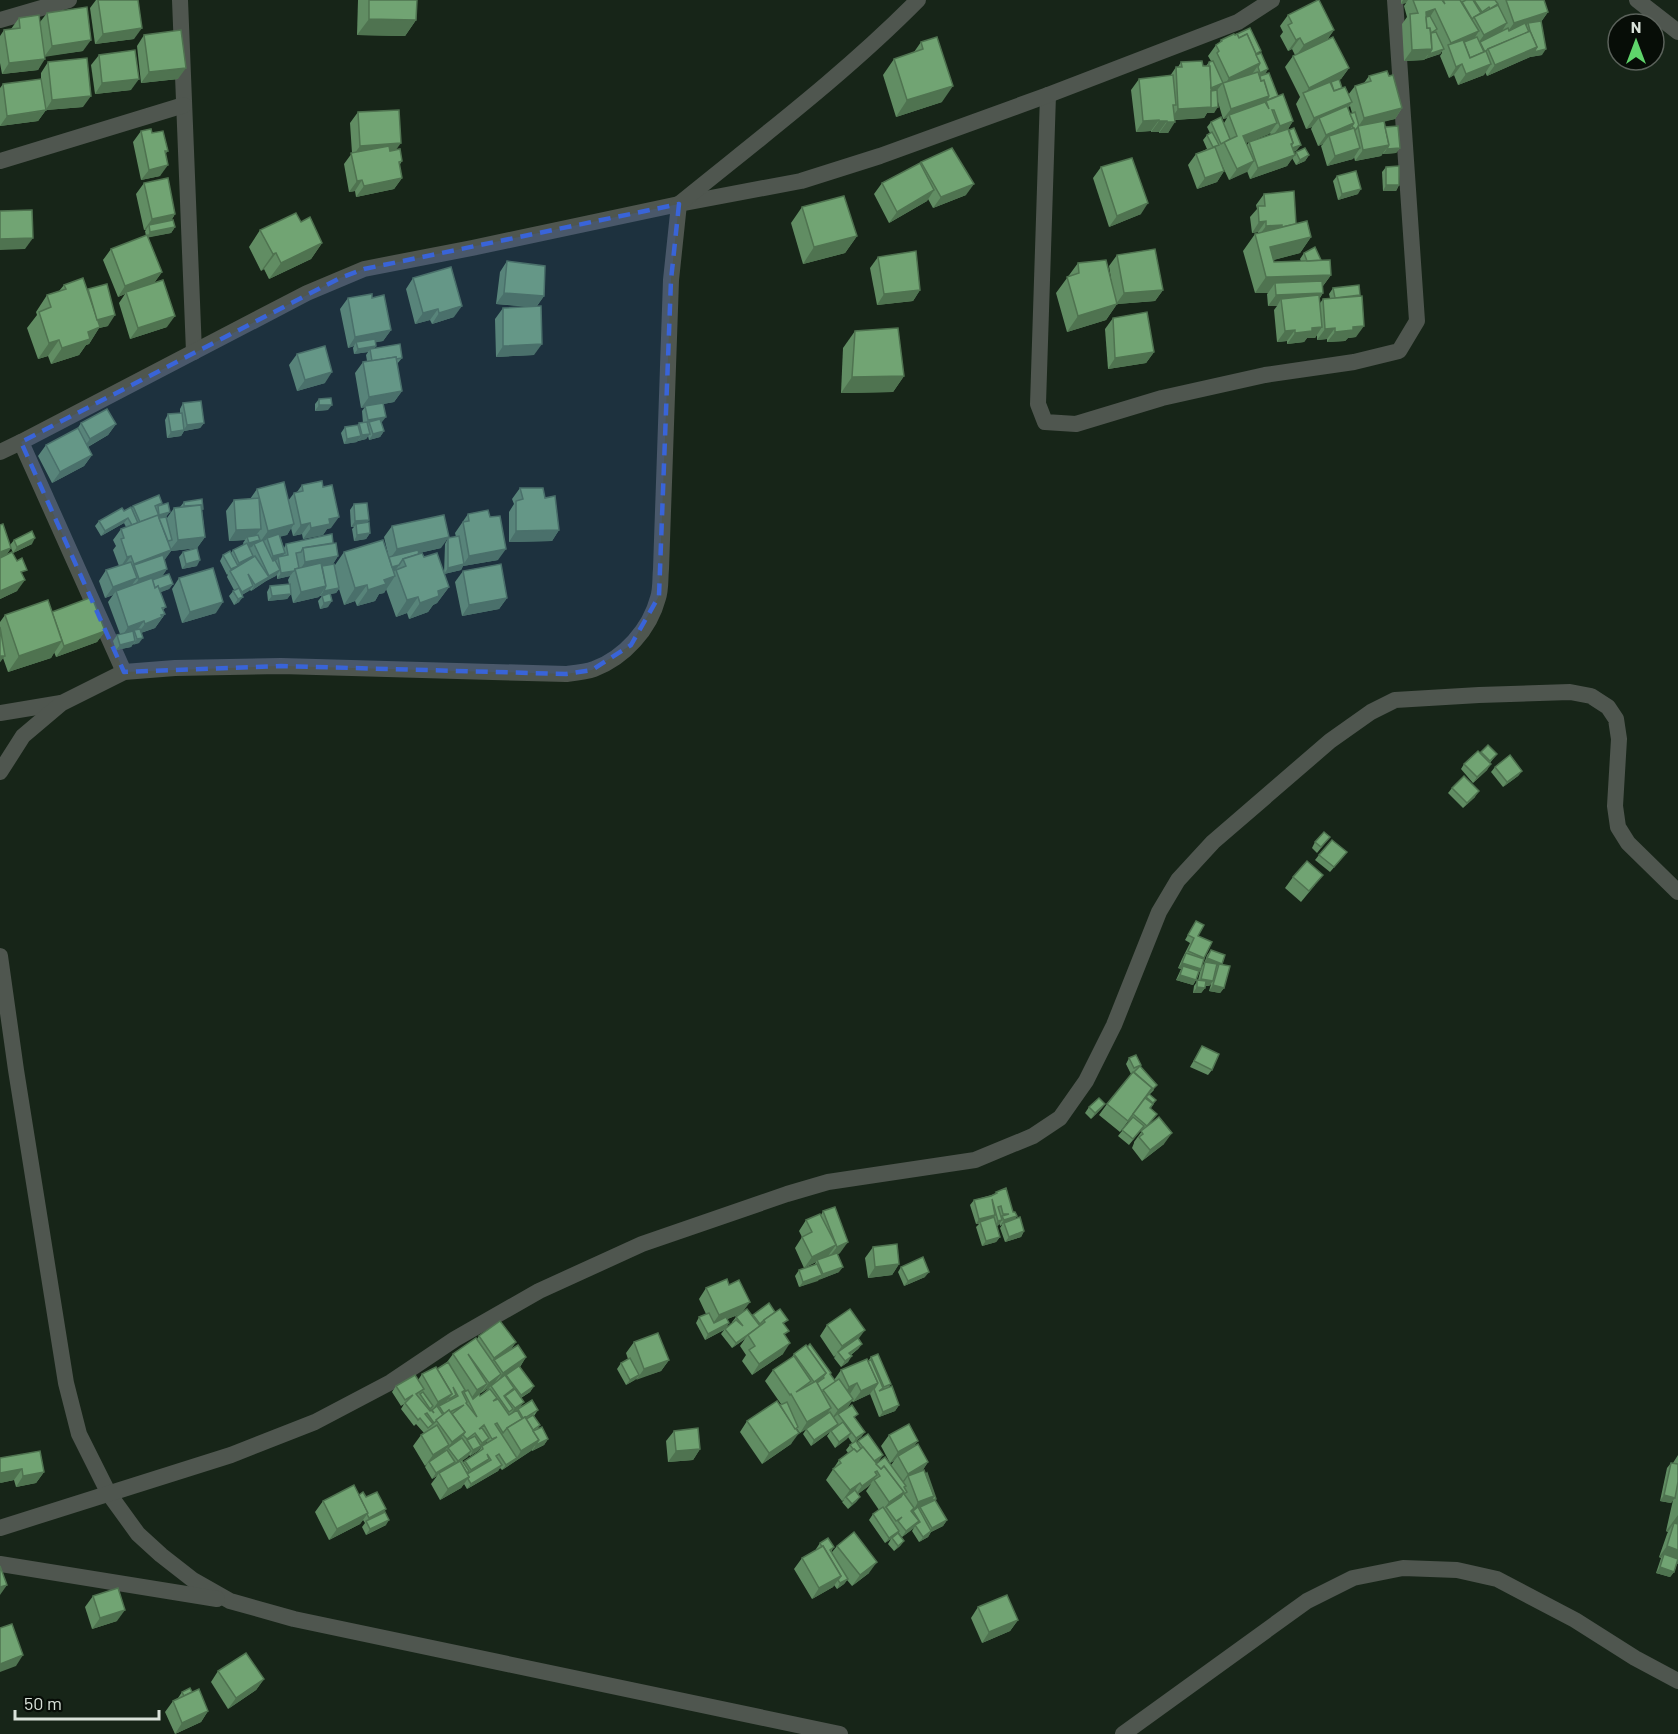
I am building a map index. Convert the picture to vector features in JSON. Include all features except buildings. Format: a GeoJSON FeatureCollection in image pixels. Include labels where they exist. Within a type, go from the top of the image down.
{"type":"FeatureCollection","features":[{"type":"Feature","properties":{"kind":"street"},"geometry":{"type":"LineString","coordinates":[[0,20],[69,0]]}},
{"type":"Feature","properties":{"kind":"street"},"geometry":{"type":"LineString","coordinates":[[180,0],[194,352]]}},
{"type":"Feature","properties":{"kind":"street"},"geometry":{"type":"LineString","coordinates":[[0,772],[23,736],[62,703],[124,672],[175,668],[281,666],[566,674],[592,670],[610,661],[631,645],[653,614],[659,596],[671,280],[679,204],[829,82],[893,26],[918,0]]}},
{"type":"Feature","properties":{"kind":"street"},"geometry":{"type":"LineString","coordinates":[[0,452],[307,293],[364,269],[801,181],[880,156],[1048,95],[1238,22],[1272,0]]}},
{"type":"Feature","properties":{"kind":"street"},"geometry":{"type":"LineString","coordinates":[[1048,95],[1038,404],[1045,422],[1076,424],[1162,398],[1264,375],[1354,362],[1400,351],[1417,321],[1395,0]]}},
{"type":"Feature","properties":{"kind":"street"},"geometry":{"type":"LineString","coordinates":[[1637,0],[1678,32]]}},
{"type":"Feature","properties":{"kind":"street"},"geometry":{"type":"LineString","coordinates":[[0,161],[184,105]]}},
{"type":"Feature","properties":{"kind":"street"},"geometry":{"type":"LineString","coordinates":[[21,442],[124,672]]}},
{"type":"Feature","properties":{"kind":"street"},"geometry":{"type":"LineString","coordinates":[[0,1527],[231,1455],[315,1422],[391,1382],[454,1339],[539,1291],[642,1244],[828,1182],[975,1160],[1034,1136],[1060,1118],[1086,1081],[1114,1025],[1159,912],[1178,880],[1213,842],[1330,741],[1371,712],[1395,700],[1479,694],[1570,692],[1591,696],[1608,707],[1617,719],[1619,739],[1615,806],[1618,827],[1628,843],[1678,892]]}},
{"type":"Feature","properties":{"kind":"street"},"geometry":{"type":"LineString","coordinates":[[0,713],[62,703]]}},
{"type":"Feature","properties":{"kind":"street"},"geometry":{"type":"LineString","coordinates":[[0,956],[66,1383],[79,1434],[109,1494],[138,1534],[193,1580],[230,1601]]}},
{"type":"Feature","properties":{"kind":"street"},"geometry":{"type":"LineString","coordinates":[[0,1564],[230,1601],[294,1619],[840,1734]]}},
{"type":"Feature","properties":{"kind":"street"},"geometry":{"type":"LineString","coordinates":[[1123,1734],[1307,1601],[1353,1578],[1403,1568],[1457,1570],[1497,1579],[1575,1620],[1635,1658],[1678,1681]]}},
{"type":"Feature","properties":{"kind":"highlighted area"},"geometry":{"type":"Polygon","coordinates":[[[679,204],[671,280],[659,596],[631,645],[592,670],[566,674],[281,666],[124,672],[21,442],[340,278],[364,269],[679,204]]]}}]}
